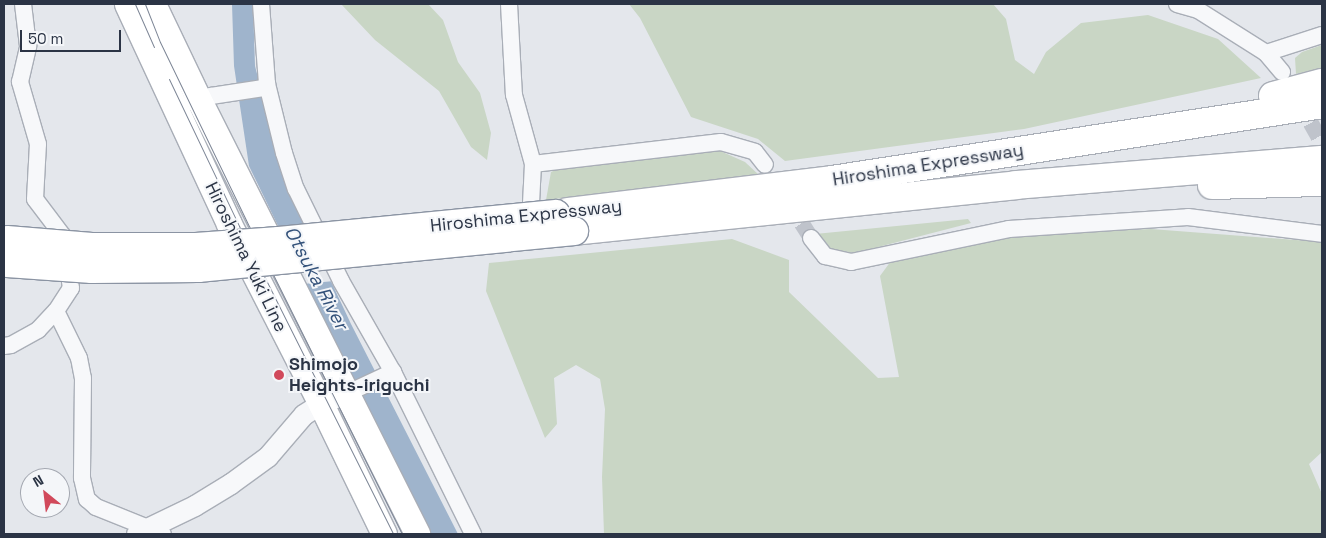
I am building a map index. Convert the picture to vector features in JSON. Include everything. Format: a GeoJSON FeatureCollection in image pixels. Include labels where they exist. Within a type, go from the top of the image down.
{"type":"FeatureCollection","features":[{"type":"Feature","properties":{"kind":"highway"},"geometry":{"type":"LineString","coordinates":[[1045,147],[1229,108],[1322,83]]}},
{"type":"Feature","properties":{"kind":"highway"},"geometry":{"type":"LineString","coordinates":[[1045,147],[1322,104]]}},
{"type":"Feature","properties":{"kind":"highway","name":"Hiroshima Expressway"},"geometry":{"type":"LineString","coordinates":[[5,251],[92,269],[198,268],[571,222],[1045,147]]}},
{"type":"Feature","properties":{"kind":"highway"},"geometry":{"type":"LineString","coordinates":[[963,193],[1160,172],[1322,160]]}},
{"type":"Feature","properties":{"kind":"highway"},"geometry":{"type":"LineString","coordinates":[[963,193],[1322,182]]}},
{"type":"Feature","properties":{"kind":"highway","name":"Hiroshima Expressway"},"geometry":{"type":"LineString","coordinates":[[571,222],[963,193]]}},
{"type":"Feature","properties":{"kind":"main road","name":"Hiroshima Yuki Line"},"geometry":{"type":"LineString","coordinates":[[127,4],[228,224],[321,404],[384,534]]}},
{"type":"Feature","properties":{"kind":"main road","name":"Hiroshima Yuki Line"},"geometry":{"type":"LineString","coordinates":[[153,4],[198,98],[350,392],[417,534]]}},
{"type":"Feature","properties":{"kind":"street"},"geometry":{"type":"LineString","coordinates":[[4,346],[11,345],[38,330],[56,311],[71,288],[63,236],[35,200],[38,144],[20,82],[28,46],[23,4]]}},
{"type":"Feature","properties":{"kind":"street"},"geometry":{"type":"LineString","coordinates":[[261,4],[265,86],[296,189],[388,374],[473,534]]}},
{"type":"Feature","properties":{"kind":"street"},"geometry":{"type":"LineString","coordinates":[[509,4],[514,95],[533,164],[531,204]]}},
{"type":"Feature","properties":{"kind":"street"},"geometry":{"type":"LineString","coordinates":[[1177,4],[1198,10],[1266,53],[1282,72]]}},
{"type":"Feature","properties":{"kind":"street"},"geometry":{"type":"LineString","coordinates":[[1266,53],[1322,35]]}},
{"type":"Feature","properties":{"kind":"street"},"geometry":{"type":"LineString","coordinates":[[176,111],[198,98],[265,86]]}},
{"type":"Feature","properties":{"kind":"street"},"geometry":{"type":"LineString","coordinates":[[533,164],[721,142],[755,152],[765,165]]}},
{"type":"Feature","properties":{"kind":"street"},"geometry":{"type":"LineString","coordinates":[[811,238],[825,256],[851,262],[1009,229],[1188,217],[1322,234]]}},
{"type":"Feature","properties":{"kind":"street"},"geometry":{"type":"LineString","coordinates":[[56,311],[79,358],[83,378],[82,478],[87,499],[96,507],[150,533],[231,484],[268,457],[304,415],[321,404],[388,374]]}},
{"type":"Feature","properties":{"kind":"green space"},"geometry":{"type":"Polygon","coordinates":[[[341,4],[428,4],[443,20],[458,62],[480,93],[491,133],[487,160],[471,147],[439,91],[375,40],[341,4]]]}},
{"type":"Feature","properties":{"kind":"green space"},"geometry":{"type":"Polygon","coordinates":[[[629,4],[993,4],[1006,19],[1015,60],[1034,74],[1046,52],[1081,23],[1148,15],[1218,39],[1261,78],[1024,129],[785,161],[758,139],[691,117],[640,18],[629,4]]]}},
{"type":"Feature","properties":{"kind":"green space"},"geometry":{"type":"Polygon","coordinates":[[[1322,45],[1322,68],[1296,74],[1295,58],[1302,52],[1322,45]]]}},
{"type":"Feature","properties":{"kind":"green space"},"geometry":{"type":"Polygon","coordinates":[[[718,150],[745,162],[759,175],[546,200],[551,172],[562,167],[718,150]]]}},
{"type":"Feature","properties":{"kind":"green space"},"geometry":{"type":"Polygon","coordinates":[[[968,219],[971,223],[855,253],[830,249],[815,234],[968,219]]]}},
{"type":"Feature","properties":{"kind":"green space"},"geometry":{"type":"Polygon","coordinates":[[[1151,229],[1322,242],[1322,452],[1309,464],[1322,494],[1322,534],[604,534],[602,477],[605,409],[600,379],[576,365],[554,378],[557,424],[545,438],[486,291],[489,263],[732,239],[789,260],[789,292],[878,378],[899,377],[880,276],[891,261],[1005,235],[1151,229]]]}},
{"type":"Feature","properties":{"kind":"water","name":"Otsuka River"},"geometry":{"type":"Polygon","coordinates":[[[232,4],[253,4],[255,66],[285,183],[351,324],[458,534],[427,534],[249,166],[234,66],[232,4]]]}},
{"type":"Feature","properties":{"kind":"pier"},"geometry":{"type":"Polygon","coordinates":[[[311,233],[334,281],[303,284],[280,236],[311,233]]]}},
{"type":"Feature","properties":{"kind":"tunnel"},"geometry":{"type":"LineString","coordinates":[[1299,102],[1322,143]]}},
{"type":"Feature","properties":{"kind":"tunnel"},"geometry":{"type":"LineString","coordinates":[[789,203],[811,238]]}},
{"type":"Feature","properties":{"kind":"tram line"},"geometry":{"type":"LineString","coordinates":[[135,4],[154,47]]}},
{"type":"Feature","properties":{"kind":"tram line"},"geometry":{"type":"LineString","coordinates":[[145,4],[160,42],[249,226],[402,534]]}},
{"type":"Feature","properties":{"kind":"tram line"},"geometry":{"type":"LineString","coordinates":[[169,79],[239,226],[393,534]]}},
{"type":"Feature","properties":{"kind":"place","name":"Shimojo Heights-iriguchi"},"geometry":{"type":"Point","coordinates":[279,375]}}]}
